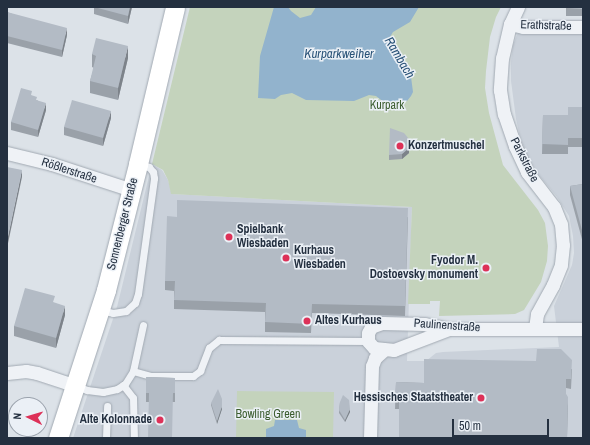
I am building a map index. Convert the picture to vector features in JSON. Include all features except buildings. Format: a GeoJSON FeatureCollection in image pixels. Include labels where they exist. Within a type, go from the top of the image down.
{"type":"FeatureCollection","features":[{"type":"Feature","properties":{"kind":"main road","name":"Sonnenberger Straße"},"geometry":{"type":"LineString","coordinates":[[58,438],[100,310],[132,190],[175,7]]}},
{"type":"Feature","properties":{"kind":"street","name":"Parkstraße"},"geometry":{"type":"LineString","coordinates":[[518,7],[510,24],[505,41],[500,90],[504,114],[515,146],[527,172],[554,207],[561,224],[563,245],[560,265],[553,285],[537,314],[535,329]]}},
{"type":"Feature","properties":{"kind":"street","name":"Erathstraße"},"geometry":{"type":"LineString","coordinates":[[510,24],[523,27],[583,27]]}},
{"type":"Feature","properties":{"kind":"street","name":"Rößlerstraße"},"geometry":{"type":"LineString","coordinates":[[7,153],[52,164],[132,190]]}},
{"type":"Feature","properties":{"kind":"street","name":"Paulinenstraße"},"geometry":{"type":"LineString","coordinates":[[368,341],[370,330],[378,324],[424,324],[449,329],[583,329]]}},
{"type":"Feature","properties":{"kind":"street"},"geometry":{"type":"LineString","coordinates":[[368,341],[371,346],[384,350],[402,348],[422,338],[449,329]]}},
{"type":"Feature","properties":{"kind":"street"},"geometry":{"type":"LineString","coordinates":[[370,438],[372,366],[375,358],[384,350]]}},
{"type":"Feature","properties":{"kind":"street"},"geometry":{"type":"LineString","coordinates":[[7,373],[37,373],[76,386]]}},
{"type":"Feature","properties":{"kind":"lane"},"geometry":{"type":"LineString","coordinates":[[100,310],[113,313],[126,311],[135,303],[138,294],[154,178],[153,172],[149,168],[138,164]]}},
{"type":"Feature","properties":{"kind":"lane"},"geometry":{"type":"LineString","coordinates":[[76,386],[87,390],[103,392],[117,389],[123,385],[133,371],[143,325]]}},
{"type":"Feature","properties":{"kind":"lane"},"geometry":{"type":"LineString","coordinates":[[133,371],[150,376],[193,376],[200,371],[211,346],[219,340],[368,341]]}},
{"type":"Feature","properties":{"kind":"lane"},"geometry":{"type":"LineString","coordinates":[[123,385],[133,398],[134,438]]}},
{"type":"Feature","properties":{"kind":"lane"},"geometry":{"type":"LineString","coordinates":[[106,438],[107,406]]}},
{"type":"Feature","properties":{"kind":"shaded area"},"geometry":{"type":"Polygon","coordinates":[[[519,30],[583,30],[583,438],[73,438],[117,307],[152,164],[162,170],[168,180],[172,194],[412,207],[407,361],[426,361],[436,353],[443,352],[559,347],[554,306],[572,265],[574,253],[573,236],[569,216],[557,197],[529,160],[520,137],[511,81],[513,45],[519,30]]]}},
{"type":"Feature","properties":{"kind":"green space","name":"Kurpark"},"geometry":{"type":"Polygon","coordinates":[[[190,7],[501,7],[496,17],[490,37],[486,71],[485,88],[489,113],[503,165],[538,210],[545,223],[548,246],[547,261],[541,282],[524,310],[515,314],[439,316],[440,301],[430,301],[430,304],[408,304],[412,207],[171,194],[168,180],[163,170],[152,164],[190,7]]]}},
{"type":"Feature","properties":{"kind":"green space","name":"Bowling Green"},"geometry":{"type":"Polygon","coordinates":[[[237,391],[334,392],[333,438],[236,438],[237,391]]]}},
{"type":"Feature","properties":{"kind":"water","name":"Kurparkweiher"},"geometry":{"type":"Polygon","coordinates":[[[274,7],[288,7],[300,18],[311,15],[316,7],[419,7],[410,22],[393,32],[389,42],[392,53],[402,60],[411,77],[413,92],[411,96],[407,101],[393,105],[385,103],[376,96],[369,95],[354,101],[306,100],[292,93],[281,95],[275,99],[258,98],[260,56],[274,7]]]}},
{"type":"Feature","properties":{"kind":"water"},"geometry":{"type":"Polygon","coordinates":[[[275,420],[297,420],[299,428],[306,430],[306,438],[266,438],[266,429],[274,426],[275,420]]]}},
{"type":"Feature","properties":{"kind":"place","name":"Konzertmuschel"},"geometry":{"type":"Point","coordinates":[400,146]}},
{"type":"Feature","properties":{"kind":"place","name":"Spielbank Wiesbaden"},"geometry":{"type":"Point","coordinates":[229,237]}},
{"type":"Feature","properties":{"kind":"place","name":"Kurhaus Wiesbaden"},"geometry":{"type":"Point","coordinates":[286,258]}},
{"type":"Feature","properties":{"kind":"place","name":"Fyodor M. Dostoevsky monument"},"geometry":{"type":"Point","coordinates":[486,268]}},
{"type":"Feature","properties":{"kind":"place","name":"Altes Kurhaus"},"geometry":{"type":"Point","coordinates":[307,321]}},
{"type":"Feature","properties":{"kind":"place","name":"Hessisches Staatstheater"},"geometry":{"type":"Point","coordinates":[481,398]}},
{"type":"Feature","properties":{"kind":"place","name":"Alte Kolonnade"},"geometry":{"type":"Point","coordinates":[160,420]}},
{"type":"Feature","properties":{"kind":"water label","name":"Rambach"},"geometry":{"type":"Point","coordinates":[399,58]}}]}
